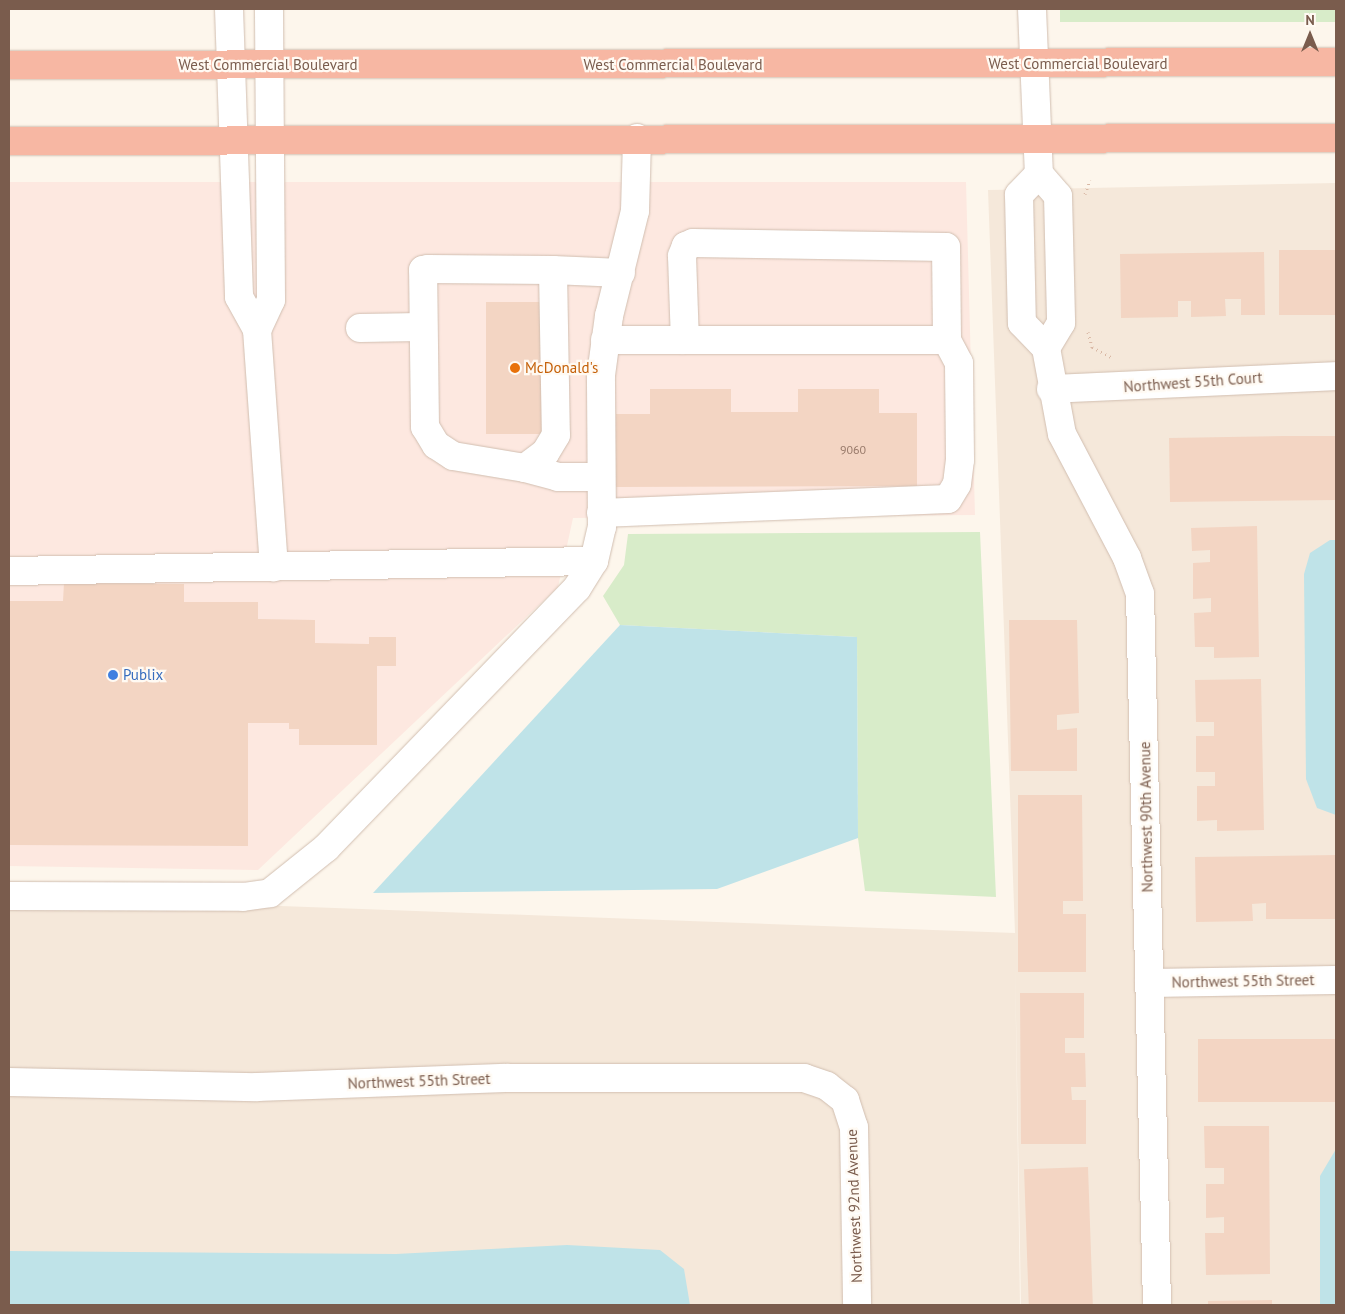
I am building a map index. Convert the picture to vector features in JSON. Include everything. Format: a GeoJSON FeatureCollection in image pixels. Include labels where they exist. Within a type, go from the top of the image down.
{"type":"FeatureCollection","features":[{"type":"Feature","properties":{"kind":"highway","name":"West Commercial Boulevard"},"geometry":{"type":"LineString","coordinates":[[9,65],[268,66],[1336,62]]}},
{"type":"Feature","properties":{"kind":"highway"},"geometry":{"type":"LineString","coordinates":[[9,141],[637,138],[1336,138]]}},
{"type":"Feature","properties":{"kind":"street"},"geometry":{"type":"LineString","coordinates":[[229,9],[231,140],[239,297],[257,330],[274,567]]}},
{"type":"Feature","properties":{"kind":"street"},"geometry":{"type":"LineString","coordinates":[[257,330],[271,300],[269,9]]}},
{"type":"Feature","properties":{"kind":"street"},"geometry":{"type":"LineString","coordinates":[[1032,9],[1039,174],[1058,196],[1061,323],[1046,348],[1022,323],[1019,195],[1039,174]]}},
{"type":"Feature","properties":{"kind":"street"},"geometry":{"type":"LineString","coordinates":[[9,896],[243,897],[270,893],[326,848],[578,588],[594,561],[601,513],[605,340],[635,211],[637,138]]}},
{"type":"Feature","properties":{"kind":"street"},"geometry":{"type":"LineString","coordinates":[[601,513],[855,506],[948,499],[957,484],[960,460],[959,363],[947,340],[949,255],[939,243],[693,243],[686,246],[682,256],[685,340]]}},
{"type":"Feature","properties":{"kind":"street"},"geometry":{"type":"LineString","coordinates":[[601,478],[558,477],[525,468],[453,456],[436,445],[426,427],[422,327],[424,270],[553,270],[621,273]]}},
{"type":"Feature","properties":{"kind":"street"},"geometry":{"type":"LineString","coordinates":[[525,468],[546,453],[556,435],[553,270]]}},
{"type":"Feature","properties":{"kind":"street"},"geometry":{"type":"LineString","coordinates":[[360,328],[422,327]]}},
{"type":"Feature","properties":{"kind":"street"},"geometry":{"type":"LineString","coordinates":[[605,340],[947,340]]}},
{"type":"Feature","properties":{"kind":"street","name":"Northwest 90th Avenue"},"geometry":{"type":"LineString","coordinates":[[1046,348],[1051,388],[1062,434],[1127,558],[1140,594],[1157,1305]]}},
{"type":"Feature","properties":{"kind":"street","name":"Northwest 55th Court"},"geometry":{"type":"LineString","coordinates":[[1051,388],[1336,376]]}},
{"type":"Feature","properties":{"kind":"street"},"geometry":{"type":"LineString","coordinates":[[9,571],[594,561]]}},
{"type":"Feature","properties":{"kind":"street","name":"Northwest 55th Street"},"geometry":{"type":"LineString","coordinates":[[1149,983],[1336,980]]}},
{"type":"Feature","properties":{"kind":"street","name":"Northwest 55th Street"},"geometry":{"type":"LineString","coordinates":[[9,1082],[257,1086],[508,1078],[804,1078],[827,1086]]}},
{"type":"Feature","properties":{"kind":"street","name":"Northwest 92nd Avenue"},"geometry":{"type":"LineString","coordinates":[[827,1086],[845,1100],[854,1127],[857,1305]]}},
{"type":"Feature","properties":{"kind":"path"},"geometry":{"type":"LineString","coordinates":[[1085,204],[1090,180]]}},
{"type":"Feature","properties":{"kind":"path"},"geometry":{"type":"LineString","coordinates":[[1088,326],[1092,347],[1124,359]]}},
{"type":"Feature","properties":{"kind":"shaded area"},"geometry":{"type":"Polygon","coordinates":[[[9,182],[966,182],[975,515],[573,518],[558,587],[258,870],[9,866],[9,182]]]}},
{"type":"Feature","properties":{"kind":"shaded area"},"geometry":{"type":"Polygon","coordinates":[[[1336,183],[1336,1305],[1021,1305],[1015,960],[1020,1305],[9,1305],[9,896],[1015,933],[988,190],[1336,183]]]}},
{"type":"Feature","properties":{"kind":"green space"},"geometry":{"type":"Polygon","coordinates":[[[1060,9],[1336,9],[1336,22],[1060,22],[1060,9]]]}},
{"type":"Feature","properties":{"kind":"green space"},"geometry":{"type":"Polygon","coordinates":[[[980,532],[996,897],[865,891],[858,838],[857,637],[620,625],[603,596],[624,565],[628,534],[980,532]]]}},
{"type":"Feature","properties":{"kind":"water"},"geometry":{"type":"Polygon","coordinates":[[[1330,540],[1336,540],[1336,815],[1317,808],[1306,779],[1304,574],[1310,553],[1330,540]]]}},
{"type":"Feature","properties":{"kind":"water"},"geometry":{"type":"Polygon","coordinates":[[[620,625],[857,637],[858,838],[717,889],[373,893],[620,625]]]}},
{"type":"Feature","properties":{"kind":"water"},"geometry":{"type":"Polygon","coordinates":[[[1336,1149],[1336,1305],[1320,1305],[1320,1176],[1336,1149]]]}},
{"type":"Feature","properties":{"kind":"water"},"geometry":{"type":"Polygon","coordinates":[[[567,1245],[660,1250],[684,1269],[690,1305],[9,1305],[9,1251],[396,1254],[567,1245]]]}},
{"type":"Feature","properties":{"kind":"building"},"geometry":{"type":"Polygon","coordinates":[[[1279,250],[1336,250],[1336,315],[1279,315],[1279,250]]]}},
{"type":"Feature","properties":{"kind":"building"},"geometry":{"type":"Polygon","coordinates":[[[1264,252],[1265,315],[1241,315],[1241,299],[1225,299],[1226,316],[1191,317],[1191,301],[1178,301],[1178,317],[1121,318],[1120,254],[1264,252]]]}},
{"type":"Feature","properties":{"kind":"building","name":"McDonald's"},"geometry":{"type":"Polygon","coordinates":[[[486,302],[543,302],[543,434],[486,434],[486,302]]]}},
{"type":"Feature","properties":{"kind":"building"},"geometry":{"type":"Polygon","coordinates":[[[650,389],[731,389],[731,412],[798,412],[798,389],[879,389],[879,413],[917,413],[917,486],[616,487],[616,414],[650,414],[650,389]]]}},
{"type":"Feature","properties":{"kind":"building"},"geometry":{"type":"Polygon","coordinates":[[[1336,436],[1336,500],[1170,502],[1169,438],[1336,436]]]}},
{"type":"Feature","properties":{"kind":"building"},"geometry":{"type":"Polygon","coordinates":[[[1257,526],[1259,657],[1214,658],[1214,647],[1195,647],[1194,613],[1211,612],[1211,598],[1193,599],[1193,563],[1210,562],[1210,550],[1192,551],[1191,528],[1257,526]]]}},
{"type":"Feature","properties":{"kind":"building"},"geometry":{"type":"Polygon","coordinates":[[[64,583],[184,584],[184,602],[258,602],[258,619],[315,620],[315,643],[369,644],[369,637],[396,637],[396,666],[377,666],[377,745],[299,745],[299,729],[289,729],[289,723],[248,723],[248,846],[9,845],[9,601],[63,601],[64,583]]]}},
{"type":"Feature","properties":{"kind":"building"},"geometry":{"type":"Polygon","coordinates":[[[1009,620],[1077,620],[1079,713],[1057,715],[1057,730],[1077,728],[1077,771],[1011,771],[1009,620]]]}},
{"type":"Feature","properties":{"kind":"building"},"geometry":{"type":"Polygon","coordinates":[[[1261,679],[1264,830],[1217,831],[1217,820],[1197,821],[1197,786],[1215,786],[1215,772],[1196,772],[1196,736],[1214,736],[1214,722],[1196,722],[1195,680],[1261,679]]]}},
{"type":"Feature","properties":{"kind":"building"},"geometry":{"type":"Polygon","coordinates":[[[1018,795],[1082,795],[1083,901],[1063,901],[1063,914],[1086,914],[1086,972],[1018,972],[1018,795]]]}},
{"type":"Feature","properties":{"kind":"building"},"geometry":{"type":"Polygon","coordinates":[[[1336,855],[1336,919],[1266,919],[1266,903],[1252,904],[1253,921],[1196,922],[1195,857],[1336,855]]]}},
{"type":"Feature","properties":{"kind":"building"},"geometry":{"type":"Polygon","coordinates":[[[1020,993],[1084,993],[1084,1038],[1065,1038],[1065,1053],[1085,1053],[1086,1087],[1071,1087],[1072,1100],[1086,1100],[1086,1144],[1021,1144],[1020,993]]]}},
{"type":"Feature","properties":{"kind":"building"},"geometry":{"type":"Polygon","coordinates":[[[1198,1039],[1336,1039],[1336,1102],[1198,1102],[1198,1039]]]}},
{"type":"Feature","properties":{"kind":"building"},"geometry":{"type":"Polygon","coordinates":[[[1204,1126],[1269,1126],[1270,1274],[1206,1275],[1205,1233],[1224,1233],[1224,1217],[1206,1218],[1206,1184],[1224,1184],[1224,1168],[1205,1168],[1204,1126]]]}},
{"type":"Feature","properties":{"kind":"building"},"geometry":{"type":"Polygon","coordinates":[[[1088,1167],[1093,1305],[1029,1305],[1024,1169],[1088,1167]]]}},
{"type":"Feature","properties":{"kind":"building"},"geometry":{"type":"Polygon","coordinates":[[[1272,1300],[1272,1305],[1208,1305],[1208,1301],[1272,1300]]]}},
{"type":"Feature","properties":{"kind":"place","name":"McDonald's"},"geometry":{"type":"Point","coordinates":[515,368]}},
{"type":"Feature","properties":{"kind":"place","name":"Publix"},"geometry":{"type":"Point","coordinates":[113,675]}}]}
